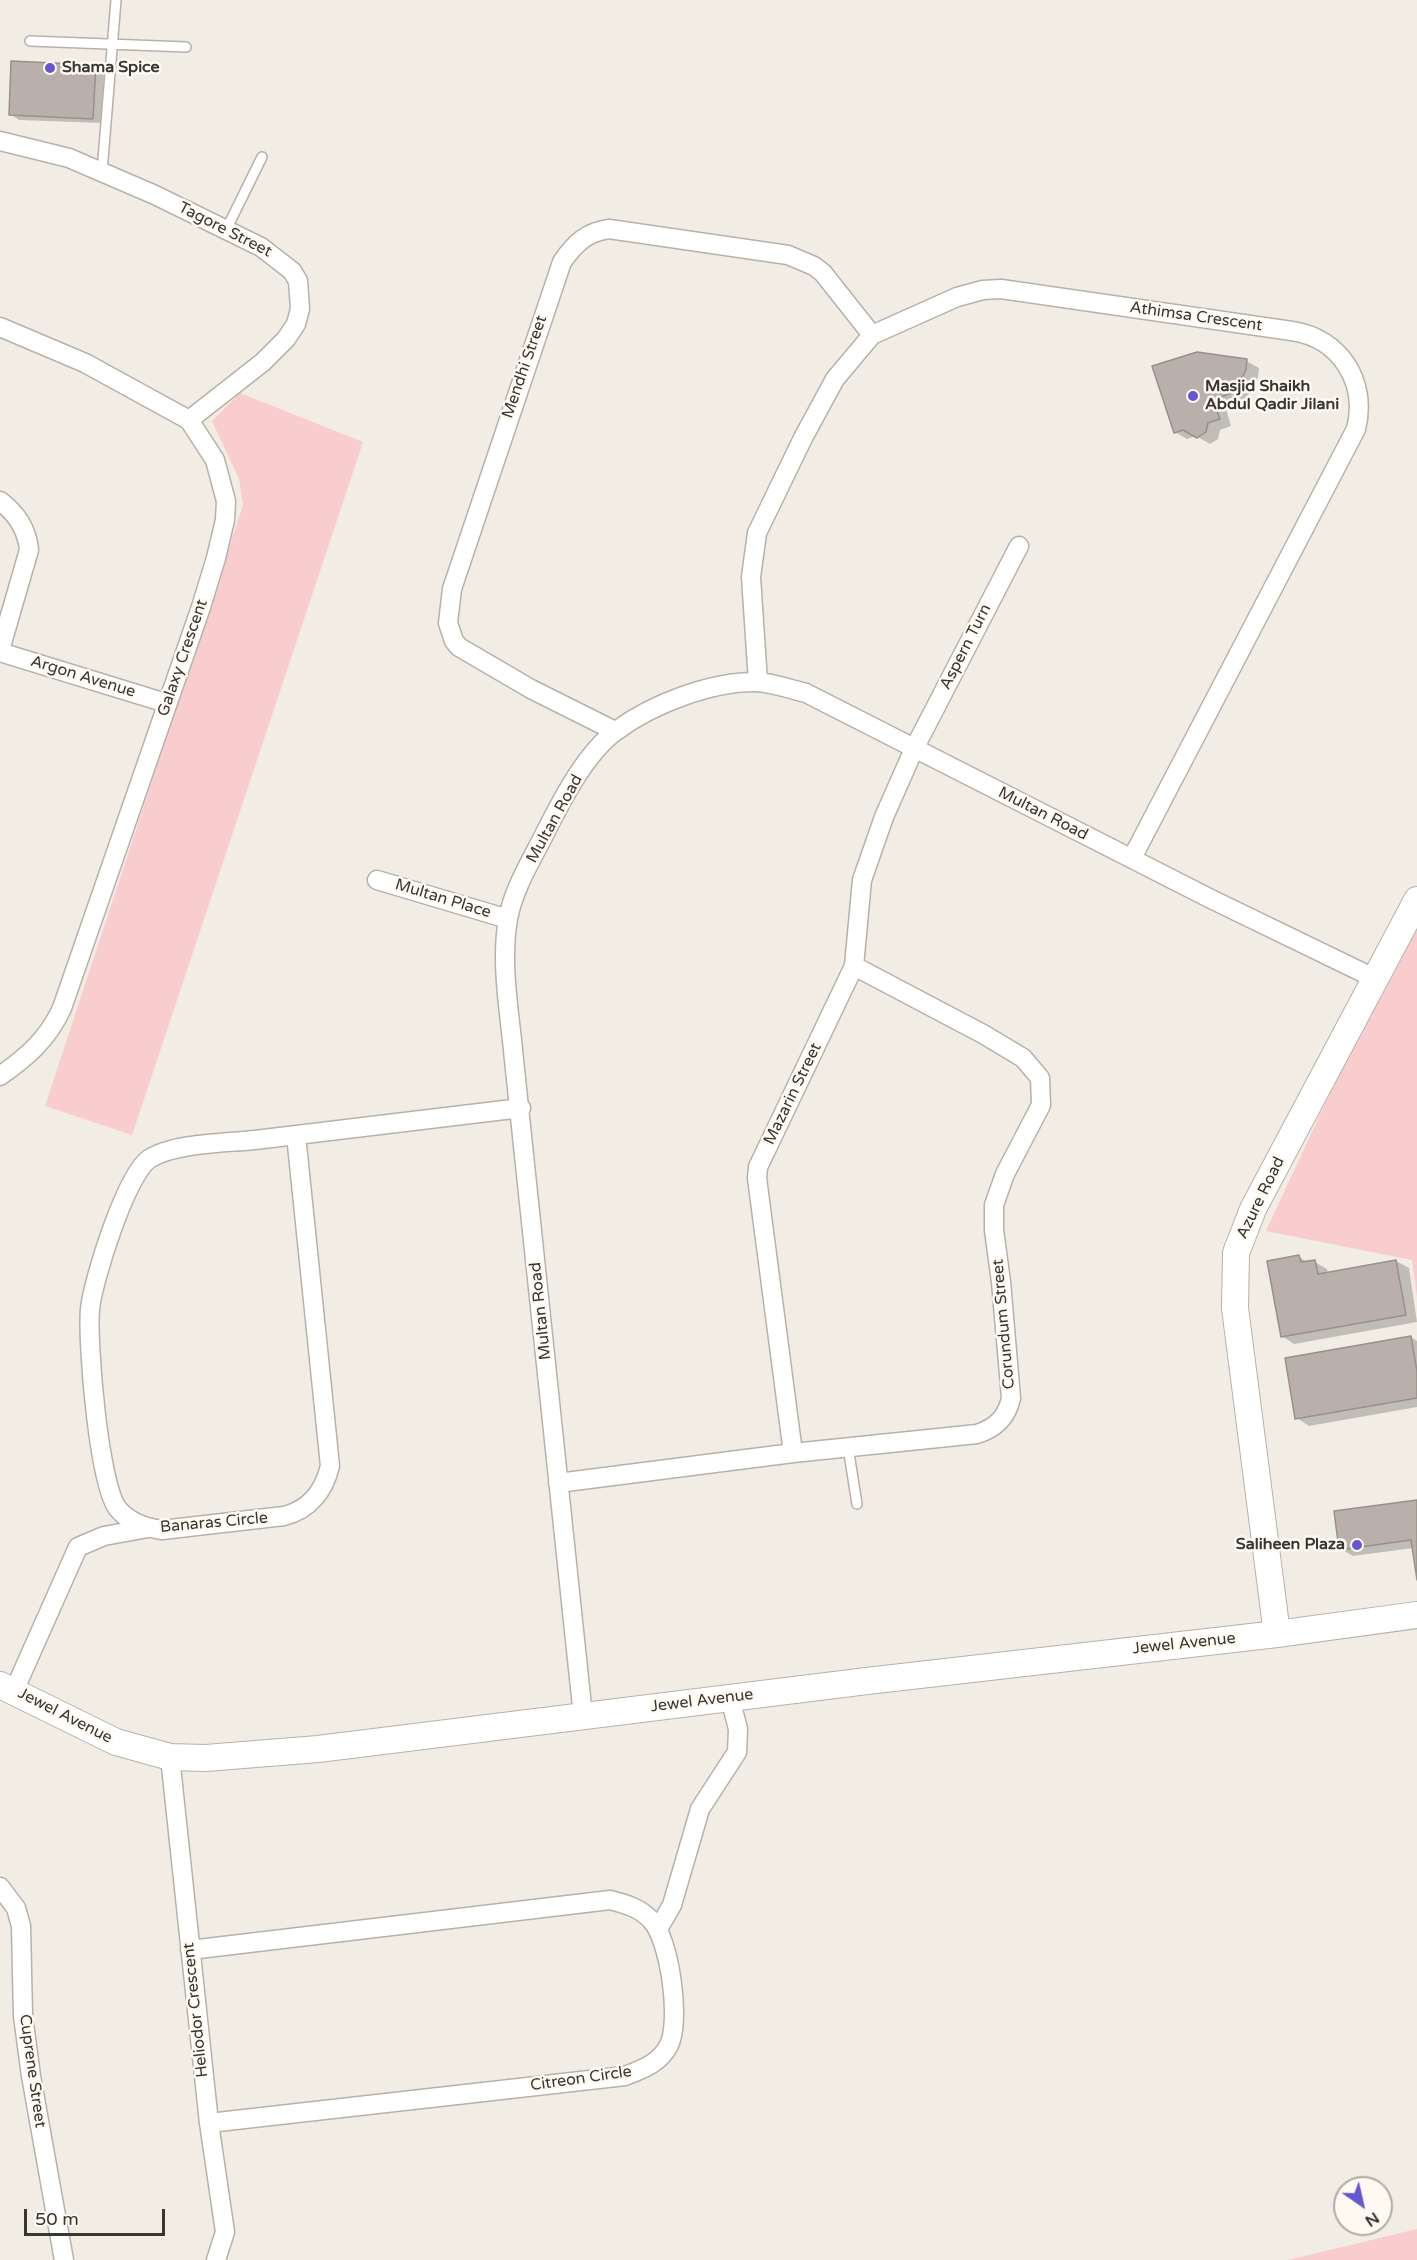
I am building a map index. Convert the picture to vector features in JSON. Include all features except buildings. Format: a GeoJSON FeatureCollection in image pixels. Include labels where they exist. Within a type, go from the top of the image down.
{"type":"FeatureCollection","features":[{"type":"Feature","properties":{"kind":"street","name":"Tagore Street"},"geometry":{"type":"LineString","coordinates":[[0,141],[69,158],[102,172],[269,252],[292,271],[298,281],[300,309],[296,324],[286,339],[263,362],[189,420]]}},
{"type":"Feature","properties":{"kind":"street","name":"Mendhi Street"},"geometry":{"type":"LineString","coordinates":[[615,731],[475,658],[454,641],[448,623],[452,589],[562,262],[582,237],[595,231],[609,229],[788,255],[823,273],[872,335]]}},
{"type":"Feature","properties":{"kind":"street","name":"Athimsa Crescent"},"geometry":{"type":"LineString","coordinates":[[758,682],[751,577],[757,533],[798,448],[835,379],[872,335],[957,297],[983,290],[1000,289],[1308,333],[1331,345],[1350,374],[1356,388],[1360,413],[1349,447],[1132,858]]}},
{"type":"Feature","properties":{"kind":"street","name":"Galaxy Crescent"},"geometry":{"type":"LineString","coordinates":[[0,327],[85,363],[189,420],[215,460],[226,501],[225,520],[201,607],[62,1008],[45,1039],[31,1053],[0,1076]]}},
{"type":"Feature","properties":{"kind":"street"},"geometry":{"type":"LineString","coordinates":[[0,501],[21,523],[28,539],[29,550],[0,651]]}},
{"type":"Feature","properties":{"kind":"street","name":"Aspern Turn"},"geometry":{"type":"LineString","coordinates":[[914,749],[1019,546]]}},
{"type":"Feature","properties":{"kind":"street","name":"Argon Avenue"},"geometry":{"type":"LineString","coordinates":[[0,651],[166,703]]}},
{"type":"Feature","properties":{"kind":"street","name":"Multan Road"},"geometry":{"type":"LineString","coordinates":[[583,1716],[506,969],[508,919],[525,873],[570,786],[615,731],[694,692],[758,682],[806,693],[1376,979]]}},
{"type":"Feature","properties":{"kind":"street","name":"Mazarin Street"},"geometry":{"type":"LineString","coordinates":[[793,1453],[771,1301],[757,1178],[758,1167],[854,966],[860,897],[866,862],[914,749]]}},
{"type":"Feature","properties":{"kind":"street","name":"Multan Place"},"geometry":{"type":"LineString","coordinates":[[377,880],[508,919]]}},
{"type":"Feature","properties":{"kind":"street","name":"Azure Road"},"geometry":{"type":"LineString","coordinates":[[1277,1634],[1235,1308],[1236,1253],[1253,1209],[1417,900]]}},
{"type":"Feature","properties":{"kind":"street","name":"Corundum Street"},"geometry":{"type":"LineString","coordinates":[[558,1483],[793,1453],[977,1434],[999,1423],[1006,1412],[1011,1398],[994,1230],[994,1205],[1005,1174],[1036,1118],[1043,1094],[1040,1078],[1023,1058],[983,1034],[854,966]]}},
{"type":"Feature","properties":{"kind":"street","name":"Banaras Circle"},"geometry":{"type":"LineString","coordinates":[[296,1135],[330,1466],[325,1484],[307,1505],[296,1513],[284,1516],[162,1530],[148,1528],[118,1509],[106,1485],[90,1352],[90,1309],[102,1259],[117,1217],[138,1170],[155,1155],[178,1149],[521,1108]]}},
{"type":"Feature","properties":{"kind":"street"},"geometry":{"type":"LineString","coordinates":[[7,1688],[78,1547],[104,1536],[148,1528]]}},
{"type":"Feature","properties":{"kind":"street","name":"Jewel Avenue"},"geometry":{"type":"LineString","coordinates":[[7,1688],[81,1727],[116,1742],[170,1757],[229,1756],[318,1749],[1277,1634],[1417,1615]]}},
{"type":"Feature","properties":{"kind":"street"},"geometry":{"type":"LineString","coordinates":[[190,1950],[610,1900],[637,1910],[651,1919],[658,1929],[672,1905],[699,1809],[737,1752],[738,1729],[730,1698]]}},
{"type":"Feature","properties":{"kind":"street","name":"Heliodor Crescent"},"geometry":{"type":"LineString","coordinates":[[170,1757],[209,2123],[225,2232],[216,2260]]}},
{"type":"Feature","properties":{"kind":"street","name":"Cuprene Street"},"geometry":{"type":"LineString","coordinates":[[0,1887],[16,1908],[21,1926],[23,2016],[31,2076],[64,2260]]}},
{"type":"Feature","properties":{"kind":"street","name":"Citreon Circle"},"geometry":{"type":"LineString","coordinates":[[209,2123],[625,2076],[648,2067],[668,2047],[675,2023],[664,1943],[658,1929]]}},
{"type":"Feature","properties":{"kind":"lane"},"geometry":{"type":"LineString","coordinates":[[102,172],[116,0]]}},
{"type":"Feature","properties":{"kind":"lane"},"geometry":{"type":"LineString","coordinates":[[30,41],[113,42],[186,47]]}},
{"type":"Feature","properties":{"kind":"lane"},"geometry":{"type":"LineString","coordinates":[[226,230],[262,157]]}},
{"type":"Feature","properties":{"kind":"lane"},"geometry":{"type":"LineString","coordinates":[[849,1447],[857,1504]]}},
{"type":"Feature","properties":{"kind":"shaded area"},"geometry":{"type":"Polygon","coordinates":[[[240,393],[363,442],[132,1135],[45,1106],[243,505],[239,479],[212,421],[240,393]]]}},
{"type":"Feature","properties":{"kind":"shaded area"},"geometry":{"type":"Polygon","coordinates":[[[1417,905],[1417,1297],[1412,1260],[1266,1231],[1417,905]]]}},
{"type":"Feature","properties":{"kind":"shaded area"},"geometry":{"type":"Polygon","coordinates":[[[1417,2229],[1417,2260],[1288,2260],[1393,2236],[1417,2229]]]}},
{"type":"Feature","properties":{"kind":"place","name":"Shama Spice"},"geometry":{"type":"Point","coordinates":[50,68]}},
{"type":"Feature","properties":{"kind":"place","name":"Masjid Shaikh Abdul Qadir Jilani"},"geometry":{"type":"Point","coordinates":[1193,396]}},
{"type":"Feature","properties":{"kind":"place","name":"Saliheen Plaza"},"geometry":{"type":"Point","coordinates":[1357,1545]}}]}
